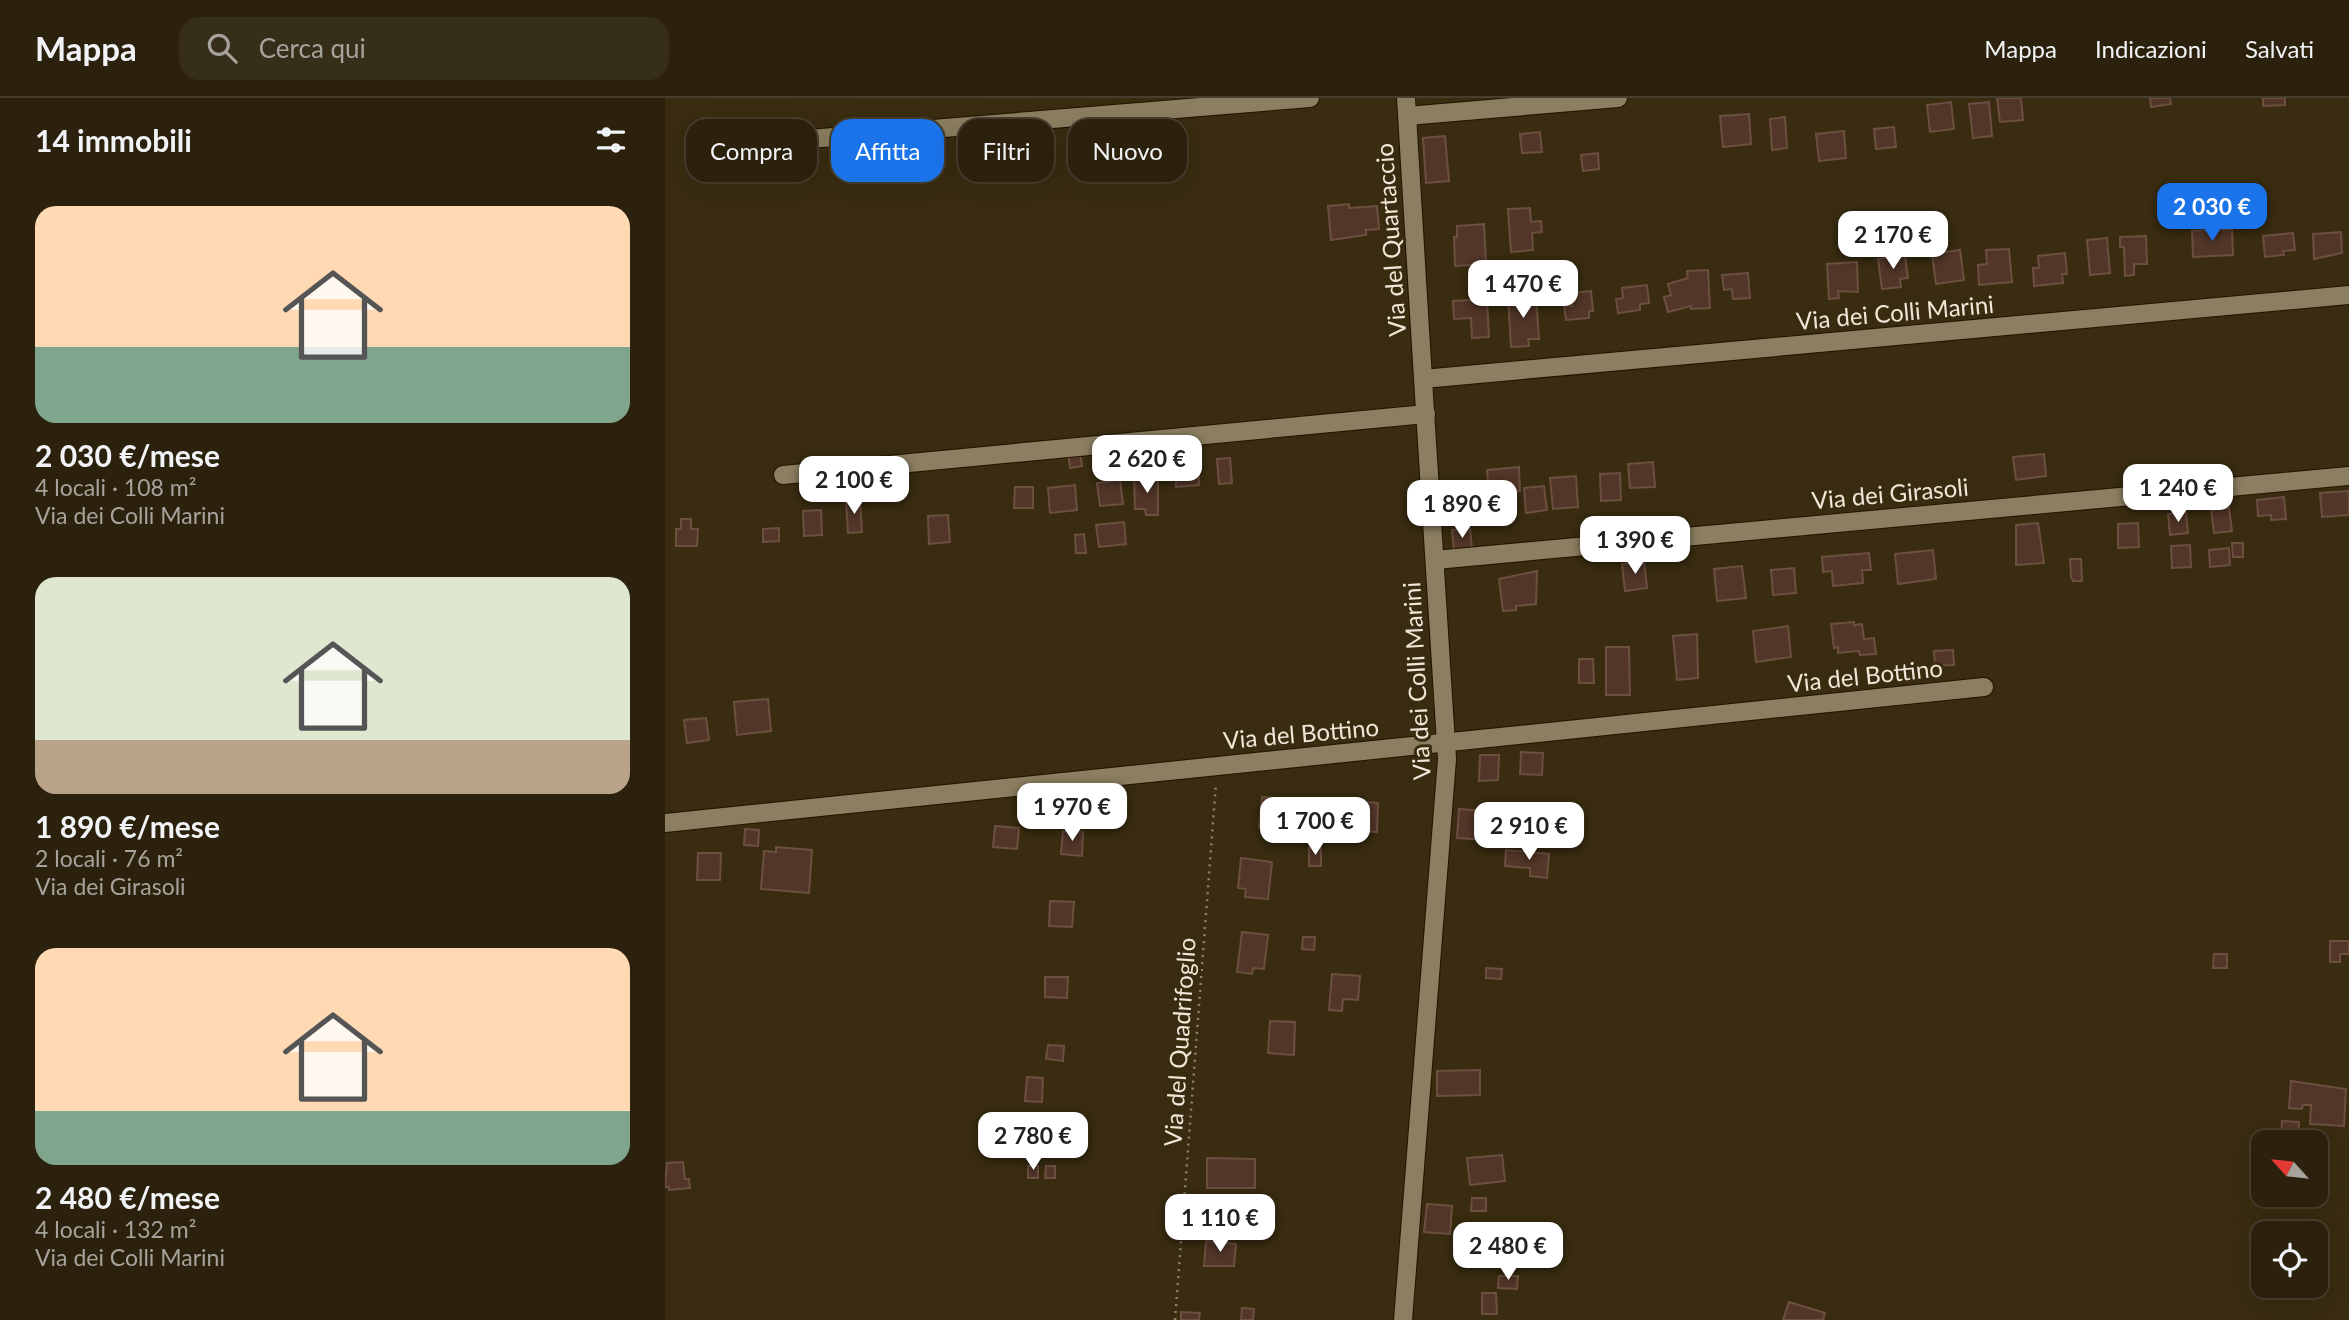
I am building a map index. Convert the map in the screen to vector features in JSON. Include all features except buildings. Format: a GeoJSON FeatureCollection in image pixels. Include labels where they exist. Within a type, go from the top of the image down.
{"type":"FeatureCollection","features":[{"type":"Feature","properties":{"kind":"street"},"geometry":{"type":"LineString","coordinates":[[817,138],[1310,98]]}},
{"type":"Feature","properties":{"kind":"street"},"geometry":{"type":"LineString","coordinates":[[1406,107],[1618,98]]}},
{"type":"Feature","properties":{"kind":"street","name":"Via del Quartaccio"},"geometry":{"type":"LineString","coordinates":[[1406,107],[1423,379]]}},
{"type":"Feature","properties":{"kind":"street","name":"Via dei Colli Marini"},"geometry":{"type":"LineString","coordinates":[[1403,1320],[1447,744],[1423,379],[2349,295]]}},
{"type":"Feature","properties":{"kind":"street"},"geometry":{"type":"LineString","coordinates":[[783,475],[1426,414]]}},
{"type":"Feature","properties":{"kind":"street","name":"Via dei Girasoli"},"geometry":{"type":"LineString","coordinates":[[1435,560],[2349,476]]}},
{"type":"Feature","properties":{"kind":"street","name":"Via del Bottino"},"geometry":{"type":"LineString","coordinates":[[665,823],[1984,687]]}},
{"type":"Feature","properties":{"kind":"path","name":"Via del Quadrifoglio"},"geometry":{"type":"LineString","coordinates":[[1175,1320],[1217,766]]}}]}
